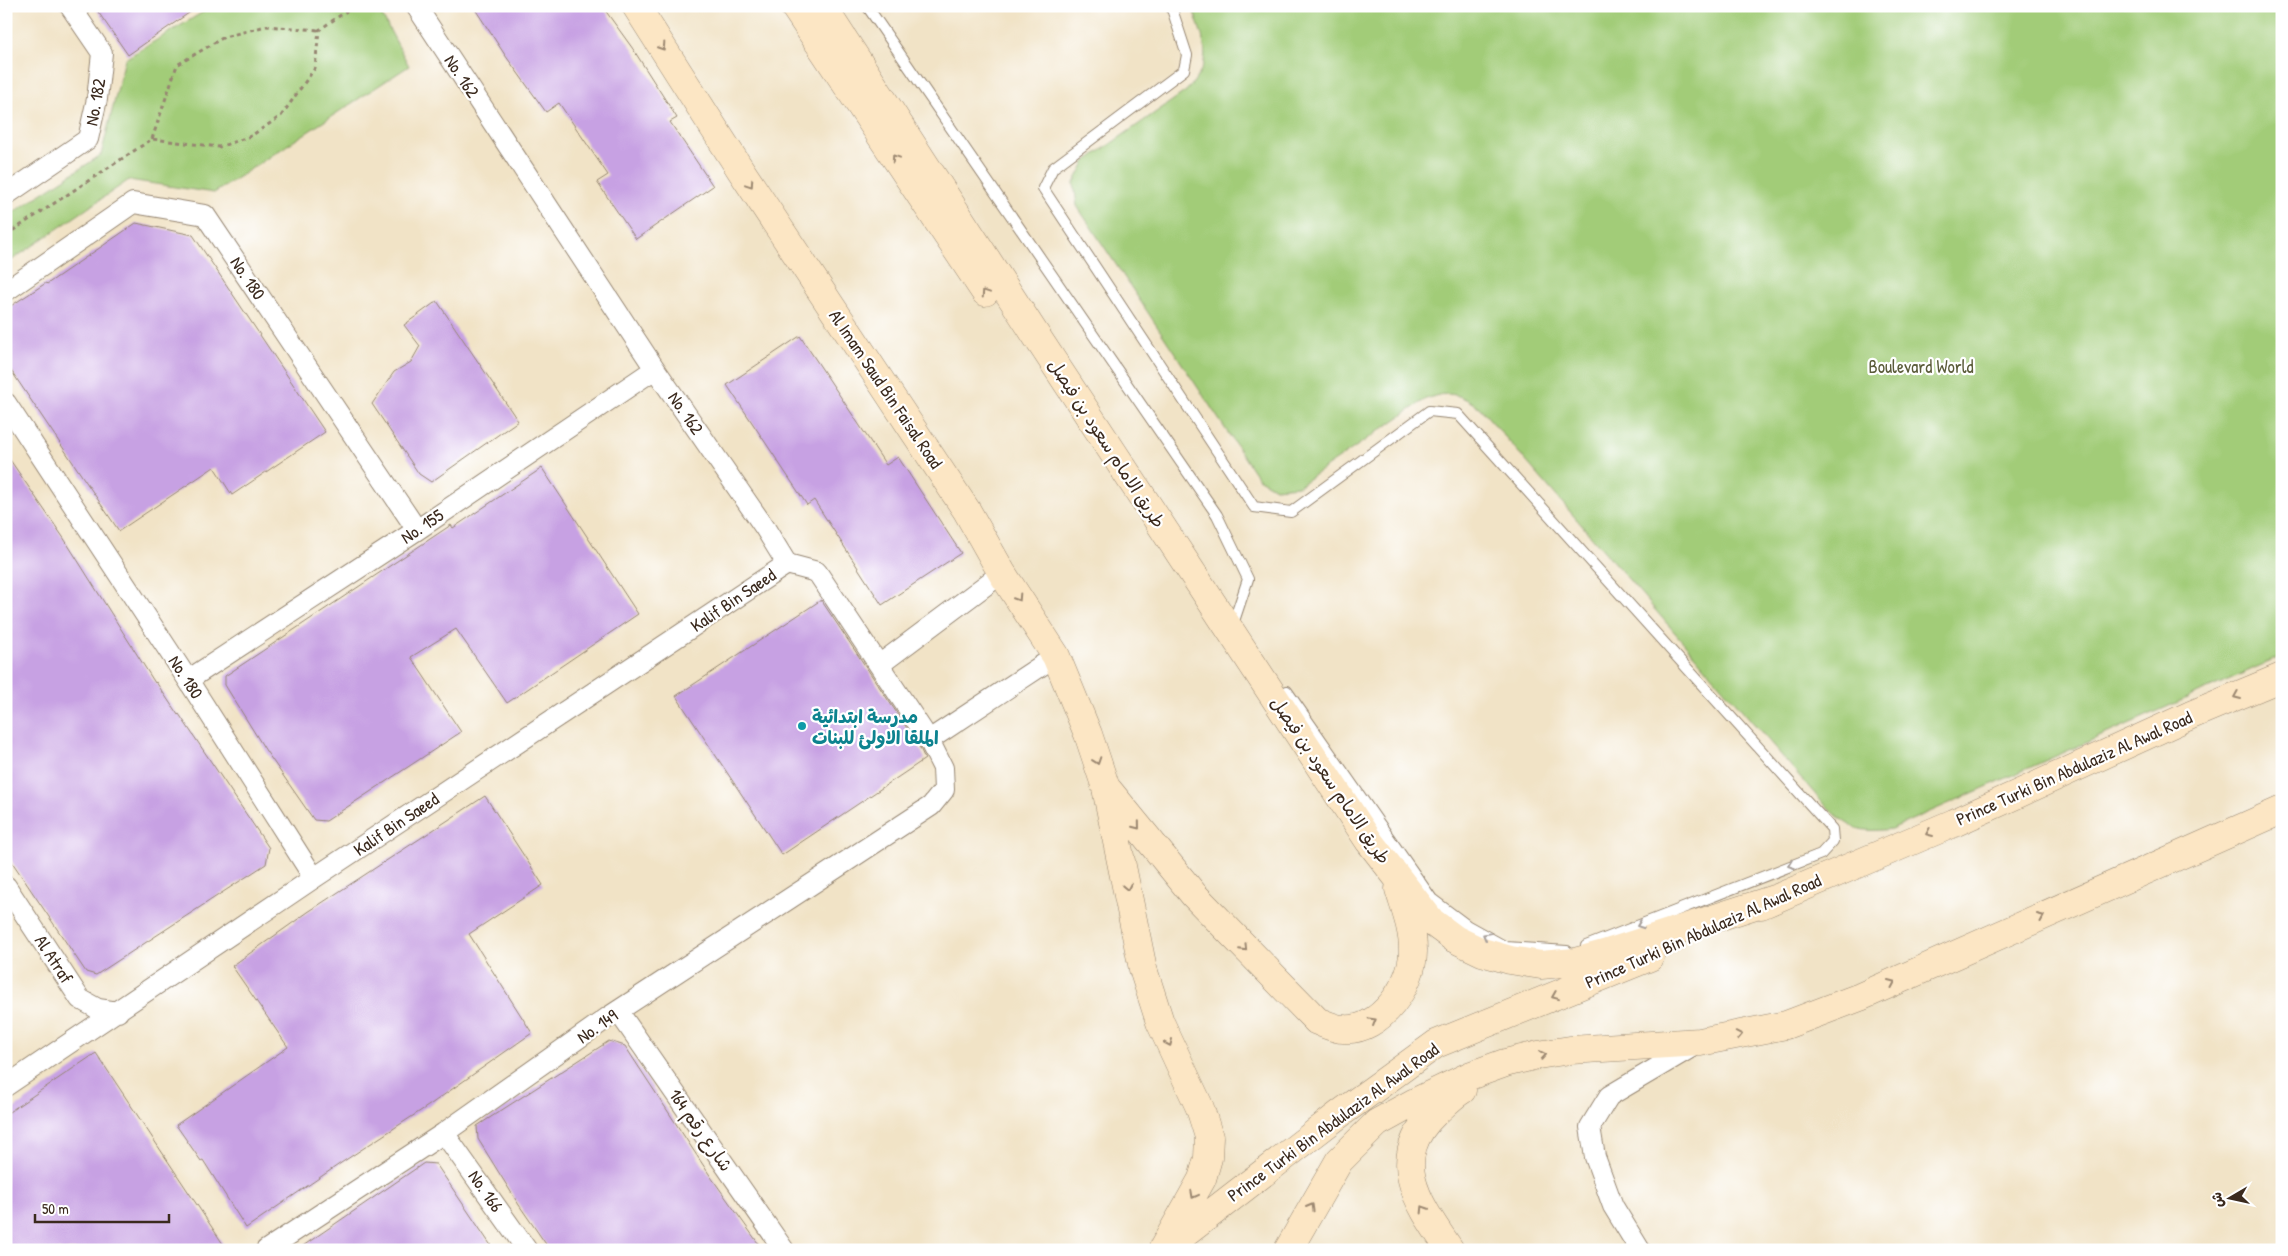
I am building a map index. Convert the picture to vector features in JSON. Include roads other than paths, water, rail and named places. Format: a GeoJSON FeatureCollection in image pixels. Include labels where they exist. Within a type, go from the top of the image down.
{"type":"FeatureCollection","features":[{"type":"Feature","properties":{"kind":"main road","name":"Al Imam Saud Bin Faisal Road"},"geometry":{"type":"LineString","coordinates":[[636,6],[745,177],[967,511],[1002,573],[1056,656],[1088,734],[1106,788]]}},
{"type":"Feature","properties":{"kind":"main road"},"geometry":{"type":"LineString","coordinates":[[794,6],[1137,518],[1198,602],[1236,624]]}},
{"type":"Feature","properties":{"kind":"main road","name":"طريق الامام سعود بن فيصل"},"geometry":{"type":"LineString","coordinates":[[822,6],[853,46],[1236,624],[1369,841],[1396,877]]}},
{"type":"Feature","properties":{"kind":"main road","name":"Prince Turki Bin Abdulaziz Al Awal Road"},"geometry":{"type":"LineString","coordinates":[[1163,1250],[1333,1118],[1436,1044],[1641,961],[1777,898],[1954,823],[2191,715],[2282,677]]}},
{"type":"Feature","properties":{"kind":"main road"},"geometry":{"type":"LineString","coordinates":[[1106,788],[1194,895],[1317,1021],[1343,1030],[1372,1023],[1391,1006],[1406,978],[1414,952],[1412,935],[1396,877]]}},
{"type":"Feature","properties":{"kind":"main road"},"geometry":{"type":"LineString","coordinates":[[1106,788],[1143,969],[1160,1022],[1200,1108],[1209,1136],[1208,1158],[1202,1179],[1163,1250]]}},
{"type":"Feature","properties":{"kind":"main road","name":"Prince Turki Bin Abdulaziz Al Awal Road"},"geometry":{"type":"LineString","coordinates":[[1288,1250],[1340,1161],[1377,1123],[1469,1076],[1505,1063],[1570,1050],[1700,1042],[1786,1025],[1860,997],[2282,810]]}},
{"type":"Feature","properties":{"kind":"main road"},"geometry":{"type":"LineString","coordinates":[[1396,877],[1432,922],[1455,939],[1482,952],[1541,965],[1575,962],[1604,954],[1777,898]]}},
{"type":"Feature","properties":{"kind":"main road"},"geometry":{"type":"LineString","coordinates":[[1450,1250],[1419,1201],[1410,1174],[1409,1157],[1415,1139],[1427,1121],[1455,1094],[1505,1063]]}},
{"type":"Feature","properties":{"kind":"street","name":"No. 182"},"geometry":{"type":"LineString","coordinates":[[6,195],[88,139],[97,98],[102,53],[70,6]]}},
{"type":"Feature","properties":{"kind":"street","name":"No. 162"},"geometry":{"type":"LineString","coordinates":[[416,6],[655,369],[765,528],[787,564]]}},
{"type":"Feature","properties":{"kind":"street","name":"No. 180"},"geometry":{"type":"LineString","coordinates":[[6,291],[133,203],[205,215],[417,530]]}},
{"type":"Feature","properties":{"kind":"street","name":"No. 155"},"geometry":{"type":"LineString","coordinates":[[188,680],[417,530],[655,369]]}},
{"type":"Feature","properties":{"kind":"street","name":"No. 180"},"geometry":{"type":"LineString","coordinates":[[6,403],[188,680],[314,878]]}},
{"type":"Feature","properties":{"kind":"street"},"geometry":{"type":"LineString","coordinates":[[787,564],[817,572],[929,740],[1056,656]]}},
{"type":"Feature","properties":{"kind":"street","name":"Kalif Bin Saeed"},"geometry":{"type":"LineString","coordinates":[[6,1086],[314,878],[787,564]]}},
{"type":"Feature","properties":{"kind":"street"},"geometry":{"type":"LineString","coordinates":[[879,665],[1002,573]]}},
{"type":"Feature","properties":{"kind":"street","name":"No. 149"},"geometry":{"type":"LineString","coordinates":[[266,1250],[444,1133],[618,1011],[931,806],[944,790],[943,768],[929,740]]}},
{"type":"Feature","properties":{"kind":"street","name":"Al Atraf"},"geometry":{"type":"LineString","coordinates":[[6,886],[80,999],[98,1009],[118,1012]]}},
{"type":"Feature","properties":{"kind":"street","name":"شارع رقم 164"},"geometry":{"type":"LineString","coordinates":[[618,1011],[784,1250]]}},
{"type":"Feature","properties":{"kind":"street"},"geometry":{"type":"LineString","coordinates":[[1640,1250],[1613,1206],[1595,1157],[1590,1126],[1609,1096],[1700,1042]]}},
{"type":"Feature","properties":{"kind":"street","name":"No. 166"},"geometry":{"type":"LineString","coordinates":[[444,1133],[527,1250]]}},
{"type":"Feature","properties":{"kind":"lane"},"geometry":{"type":"LineString","coordinates":[[833,6],[853,46],[1000,260]]}},
{"type":"Feature","properties":{"kind":"lane"},"geometry":{"type":"LineString","coordinates":[[867,6],[1217,514],[1248,579],[1236,624]]}},
{"type":"Feature","properties":{"kind":"lane"},"geometry":{"type":"LineString","coordinates":[[1171,6],[1187,55],[1184,70],[1052,168],[1043,188],[1254,506],[1291,512],[1429,411],[1458,414],[1832,829],[1833,841],[1821,854],[1573,951],[1506,947],[1468,926],[1432,899],[1280,682]]}},
{"type":"Feature","properties":{"kind":"place","name":"مدرسة ابتدائية الملقا الاولئ للبنات"},"geometry":{"type":"Point","coordinates":[802,726]}},
{"type":"Feature","properties":{"kind":"park label","name":"Boulevard World"},"geometry":{"type":"Point","coordinates":[1921,366]}}]}
